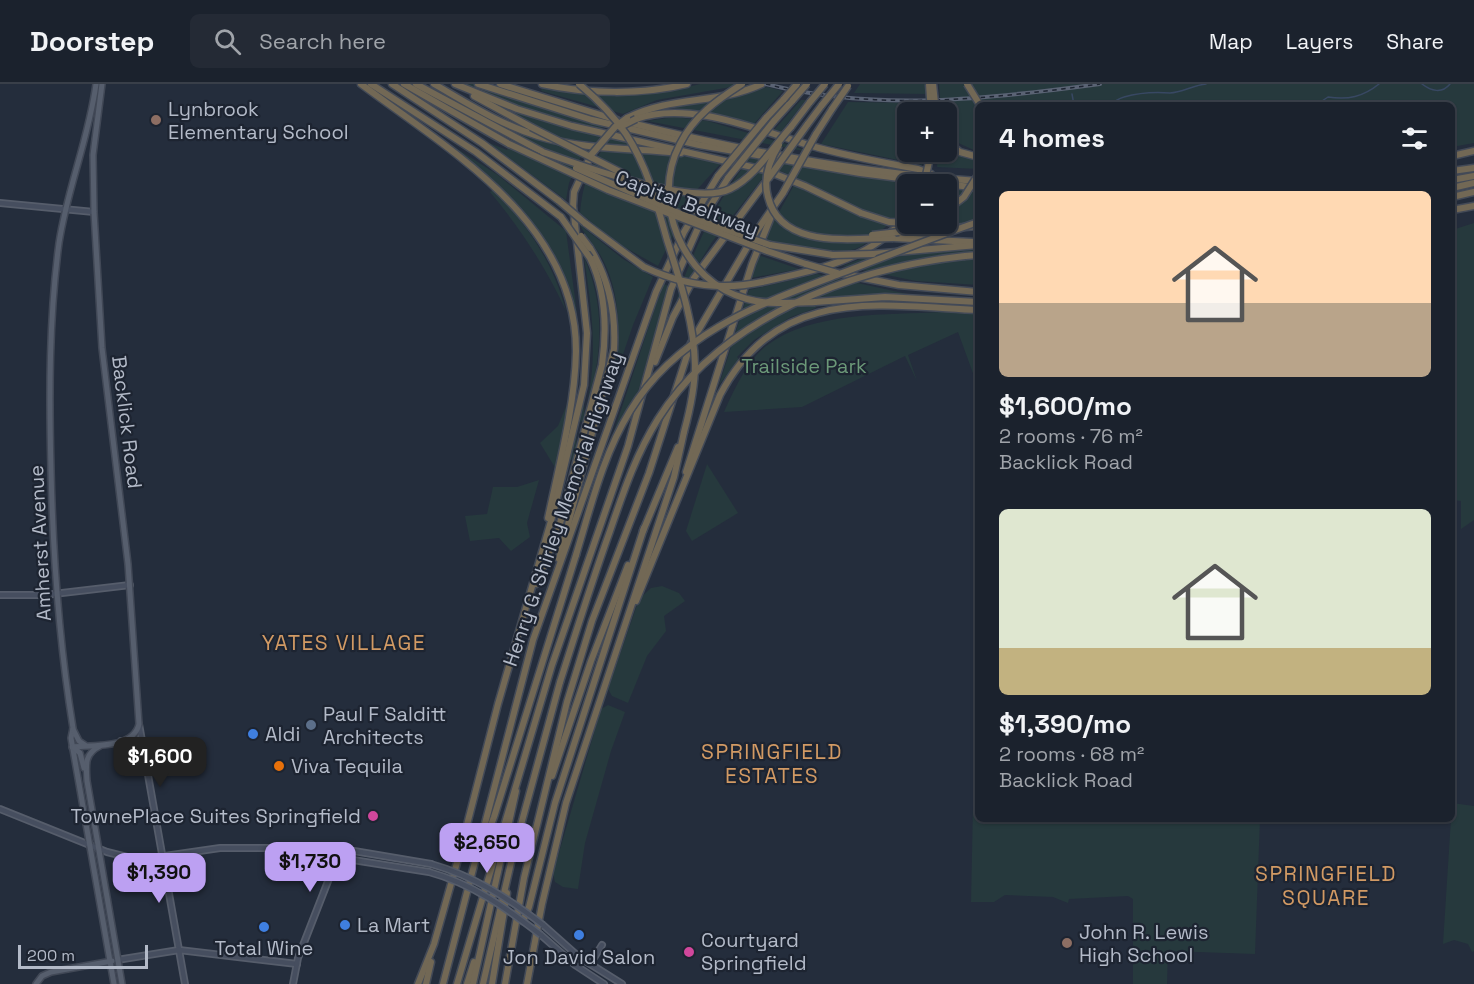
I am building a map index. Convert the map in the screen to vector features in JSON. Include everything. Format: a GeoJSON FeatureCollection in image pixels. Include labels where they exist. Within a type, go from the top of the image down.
{"type":"FeatureCollection","features":[{"type":"Feature","properties":{"kind":"highway"},"geometry":{"type":"LineString","coordinates":[[361,84],[462,158],[497,188],[539,237],[563,282],[573,318],[576,360],[539,562]]}},
{"type":"Feature","properties":{"kind":"highway"},"geometry":{"type":"LineString","coordinates":[[371,84],[484,158],[561,218],[590,248],[610,295],[614,317],[614,349],[547,599]]}},
{"type":"Feature","properties":{"kind":"highway"},"geometry":{"type":"LineString","coordinates":[[392,84],[474,137],[644,267],[667,278],[703,286],[738,286],[762,282],[814,270],[860,254],[884,238],[897,225]]}},
{"type":"Feature","properties":{"kind":"highway","name":"Capital Beltway"},"geometry":{"type":"LineString","coordinates":[[404,84],[608,190],[806,264],[837,273],[899,285],[975,292]]}},
{"type":"Feature","properties":{"kind":"highway"},"geometry":{"type":"LineString","coordinates":[[416,84],[511,141],[594,170],[694,194],[714,194],[730,189],[753,171],[825,84]]}},
{"type":"Feature","properties":{"kind":"highway"},"geometry":{"type":"LineString","coordinates":[[434,84],[507,124],[537,136],[610,147],[702,154]]}},
{"type":"Feature","properties":{"kind":"highway"},"geometry":{"type":"LineString","coordinates":[[454,84],[518,109],[572,126],[702,154],[785,177],[861,213],[897,222]]}},
{"type":"Feature","properties":{"kind":"highway"},"geometry":{"type":"LineString","coordinates":[[454,84],[594,162],[648,183]]}},
{"type":"Feature","properties":{"kind":"highway"},"geometry":{"type":"LineString","coordinates":[[478,84],[592,120],[681,141],[860,173],[975,188]]}},
{"type":"Feature","properties":{"kind":"highway"},"geometry":{"type":"LineString","coordinates":[[500,84],[588,112],[683,136],[899,174]]}},
{"type":"Feature","properties":{"kind":"highway"},"geometry":{"type":"LineString","coordinates":[[542,84],[624,91],[687,84]]}},
{"type":"Feature","properties":{"kind":"highway"},"geometry":{"type":"LineString","coordinates":[[527,984],[529,962],[560,827],[674,477],[693,398],[695,368],[692,330],[655,199],[636,154],[609,113],[579,84]]}},
{"type":"Feature","properties":{"kind":"highway"},"geometry":{"type":"LineString","coordinates":[[742,84],[704,111],[679,145],[669,180],[673,225],[681,244],[699,269],[727,291],[763,302],[815,302],[885,297],[975,302]]}},
{"type":"Feature","properties":{"kind":"highway"},"geometry":{"type":"LineString","coordinates":[[426,984],[434,944],[567,459],[586,373],[587,333],[573,212],[574,192],[591,155],[602,141],[627,118],[667,103],[731,95],[762,84]]}},
{"type":"Feature","properties":{"kind":"highway","name":"Henry G. Shirley Memorial Highway"},"geometry":{"type":"LineString","coordinates":[[443,984],[514,706],[547,599],[656,292],[684,232],[718,176],[796,84]]}},
{"type":"Feature","properties":{"kind":"highway"},"geometry":{"type":"LineString","coordinates":[[457,984],[529,737],[628,446],[663,315],[680,264],[702,219],[728,178],[807,84]]}},
{"type":"Feature","properties":{"kind":"highway"},"geometry":{"type":"LineString","coordinates":[[646,381],[694,278],[839,84]]}},
{"type":"Feature","properties":{"kind":"highway"},"geometry":{"type":"LineString","coordinates":[[928,84],[929,102]]}},
{"type":"Feature","properties":{"kind":"highway"},"geometry":{"type":"LineString","coordinates":[[933,84],[935,102]]}},
{"type":"Feature","properties":{"kind":"highway"},"geometry":{"type":"LineString","coordinates":[[967,84],[978,102]]}},
{"type":"Feature","properties":{"kind":"highway"},"geometry":{"type":"LineString","coordinates":[[505,984],[519,900],[583,648],[649,473],[685,357],[745,250],[849,85]]}},
{"type":"Feature","properties":{"kind":"highway"},"geometry":{"type":"LineString","coordinates":[[602,141],[619,127],[636,119],[670,112],[698,114],[822,149],[918,169],[930,174]]}},
{"type":"Feature","properties":{"kind":"highway"},"geometry":{"type":"LineString","coordinates":[[791,127],[769,166],[766,184],[769,203],[781,221],[799,233],[836,238],[893,238],[975,244]]}},
{"type":"Feature","properties":{"kind":"highway"},"geometry":{"type":"LineString","coordinates":[[957,150],[975,157]]}},
{"type":"Feature","properties":{"kind":"highway"},"geometry":{"type":"LineString","coordinates":[[543,152],[681,214],[768,248],[833,255],[873,254],[975,244]]}},
{"type":"Feature","properties":{"kind":"highway"},"geometry":{"type":"LineString","coordinates":[[1455,155],[1474,152]]}},
{"type":"Feature","properties":{"kind":"highway"},"geometry":{"type":"LineString","coordinates":[[1455,171],[1474,168]]}},
{"type":"Feature","properties":{"kind":"highway"},"geometry":{"type":"LineString","coordinates":[[1455,179],[1474,176]]}},
{"type":"Feature","properties":{"kind":"highway"},"geometry":{"type":"LineString","coordinates":[[957,179],[975,181]]}},
{"type":"Feature","properties":{"kind":"highway"},"geometry":{"type":"LineString","coordinates":[[957,202],[975,179]]}},
{"type":"Feature","properties":{"kind":"highway"},"geometry":{"type":"LineString","coordinates":[[1455,187],[1474,183]]}},
{"type":"Feature","properties":{"kind":"highway"},"geometry":{"type":"LineString","coordinates":[[1455,197],[1474,192]]}},
{"type":"Feature","properties":{"kind":"highway"},"geometry":{"type":"LineString","coordinates":[[672,512],[752,264],[783,193]]}},
{"type":"Feature","properties":{"kind":"highway"},"geometry":{"type":"LineString","coordinates":[[1455,209],[1474,206]]}},
{"type":"Feature","properties":{"kind":"highway"},"geometry":{"type":"LineString","coordinates":[[528,599],[558,531],[602,365],[605,340],[603,304],[590,258],[561,218]]}},
{"type":"Feature","properties":{"kind":"highway"},"geometry":{"type":"LineString","coordinates":[[836,238],[975,224]]}},
{"type":"Feature","properties":{"kind":"highway"},"geometry":{"type":"LineString","coordinates":[[475,863],[494,817],[600,476],[622,424],[652,380],[688,346],[713,328],[757,306],[975,225]]}},
{"type":"Feature","properties":{"kind":"highway"},"geometry":{"type":"LineString","coordinates":[[483,984],[513,854],[560,682],[632,471],[658,418],[692,377],[742,335],[807,298],[888,270],[930,261],[975,255]]}},
{"type":"Feature","properties":{"kind":"highway"},"geometry":{"type":"LineString","coordinates":[[622,634],[728,381],[752,350],[778,329],[814,312],[850,305],[975,310]]}},
{"type":"Feature","properties":{"kind":"highway"},"geometry":{"type":"LineString","coordinates":[[543,804],[610,608],[684,432]]}},
{"type":"Feature","properties":{"kind":"highway"},"geometry":{"type":"LineString","coordinates":[[523,921],[531,899],[555,803],[644,528]]}},
{"type":"Feature","properties":{"kind":"highway"},"geometry":{"type":"LineString","coordinates":[[473,984],[529,737]]}},
{"type":"Feature","properties":{"kind":"highway"},"geometry":{"type":"LineString","coordinates":[[492,984],[513,854]]}},
{"type":"Feature","properties":{"kind":"highway"},"geometry":{"type":"LineString","coordinates":[[467,984],[487,921]]}},
{"type":"Feature","properties":{"kind":"highway"},"geometry":{"type":"LineString","coordinates":[[418,984],[434,944]]}},
{"type":"Feature","properties":{"kind":"main road","name":"Amherst Avenue"},"geometry":{"type":"LineString","coordinates":[[96,84],[66,208],[56,271],[50,362],[56,593],[63,665],[73,728],[72,747],[114,984]]}},
{"type":"Feature","properties":{"kind":"main road","name":"Backlick Road"},"geometry":{"type":"LineString","coordinates":[[102,84],[93,155],[103,359],[130,585],[139,724],[185,984]]}},
{"type":"Feature","properties":{"kind":"main road"},"geometry":{"type":"LineString","coordinates":[[0,203],[94,212]]}},
{"type":"Feature","properties":{"kind":"main road"},"geometry":{"type":"LineString","coordinates":[[0,595],[56,593],[130,585]]}},
{"type":"Feature","properties":{"kind":"main road"},"geometry":{"type":"LineString","coordinates":[[72,747],[121,741],[134,735],[139,724]]}},
{"type":"Feature","properties":{"kind":"main road"},"geometry":{"type":"LineString","coordinates":[[73,728],[79,741],[90,745]]}},
{"type":"Feature","properties":{"kind":"main road"},"geometry":{"type":"LineString","coordinates":[[121,741],[135,745],[145,764]]}},
{"type":"Feature","properties":{"kind":"main road"},"geometry":{"type":"LineString","coordinates":[[87,781],[87,756],[104,744]]}},
{"type":"Feature","properties":{"kind":"main road"},"geometry":{"type":"LineString","coordinates":[[72,747],[80,753],[87,781],[122,984]]}},
{"type":"Feature","properties":{"kind":"main road"},"geometry":{"type":"LineString","coordinates":[[0,809],[99,848],[131,858],[161,857],[232,848],[284,848],[339,853],[354,851],[431,864],[473,879],[527,913],[577,955],[622,984]]}},
{"type":"Feature","properties":{"kind":"main road"},"geometry":{"type":"LineString","coordinates":[[339,853],[353,860],[429,872],[470,886],[523,921],[575,965],[604,984]]}},
{"type":"Feature","properties":{"kind":"main road"},"geometry":{"type":"LineString","coordinates":[[293,984],[297,964],[339,853]]}},
{"type":"Feature","properties":{"kind":"main road"},"geometry":{"type":"LineString","coordinates":[[577,955],[592,959],[598,955],[602,945]]}},
{"type":"Feature","properties":{"kind":"main road"},"geometry":{"type":"LineString","coordinates":[[36,984],[42,976],[51,972],[179,950],[297,964]]}},
{"type":"Feature","properties":{"kind":"green space"},"geometry":{"type":"Polygon","coordinates":[[[465,84],[474,84],[603,126],[602,129],[533,111],[465,84]]]}},
{"type":"Feature","properties":{"kind":"green space"},"geometry":{"type":"Polygon","coordinates":[[[700,84],[748,84],[657,100],[623,114],[541,91],[542,88],[621,95],[661,92],[700,84]]]}},
{"type":"Feature","properties":{"kind":"green space"},"geometry":{"type":"Polygon","coordinates":[[[860,84],[925,84],[925,94],[854,93],[860,84]]]}},
{"type":"Feature","properties":{"kind":"green space"},"geometry":{"type":"Polygon","coordinates":[[[939,84],[1474,84],[1474,143],[1455,146],[1455,102],[975,102],[975,151],[957,142],[957,102],[940,102],[939,84]]]}},
{"type":"Feature","properties":{"kind":"green space"},"geometry":{"type":"Polygon","coordinates":[[[767,87],[783,91],[753,125],[711,113],[672,108],[725,99],[767,87]]]}},
{"type":"Feature","properties":{"kind":"green space"},"geometry":{"type":"Polygon","coordinates":[[[801,100],[806,100],[780,133],[773,131],[801,100]]]}},
{"type":"Feature","properties":{"kind":"green space"},"geometry":{"type":"Polygon","coordinates":[[[848,102],[897,103],[897,160],[821,144],[848,102]]]}},
{"type":"Feature","properties":{"kind":"green space"},"geometry":{"type":"Polygon","coordinates":[[[515,111],[573,129],[636,143],[636,146],[564,139],[533,132],[534,125],[514,113],[515,111]]]}},
{"type":"Feature","properties":{"kind":"green space"},"geometry":{"type":"Polygon","coordinates":[[[674,117],[708,121],[819,154],[647,121],[674,117]]]}},
{"type":"Feature","properties":{"kind":"green space"},"geometry":{"type":"Polygon","coordinates":[[[420,125],[498,175],[566,231],[577,313],[552,250],[524,213],[509,196],[475,166],[420,125]]]}},
{"type":"Feature","properties":{"kind":"green space"},"geometry":{"type":"Polygon","coordinates":[[[506,128],[547,142],[585,148],[569,183],[566,200],[487,142],[507,150],[514,135],[505,130],[506,128]]]}},
{"type":"Feature","properties":{"kind":"green space"},"geometry":{"type":"Polygon","coordinates":[[[602,150],[682,156],[722,162],[694,193],[658,266],[617,243],[580,213],[587,180],[602,150]]]}},
{"type":"Feature","properties":{"kind":"green space"},"geometry":{"type":"Polygon","coordinates":[[[957,153],[975,159],[975,169],[937,167],[937,162],[957,162],[957,153]]]}},
{"type":"Feature","properties":{"kind":"green space"},"geometry":{"type":"Polygon","coordinates":[[[724,154],[897,181],[897,216],[863,245],[841,252],[808,249],[764,239],[794,185],[859,216],[862,210],[783,172],[724,154]]]}},
{"type":"Feature","properties":{"kind":"green space"},"geometry":{"type":"Polygon","coordinates":[[[743,167],[766,174],[712,242],[676,301],[704,231],[743,167]]]}},
{"type":"Feature","properties":{"kind":"green space"},"geometry":{"type":"Polygon","coordinates":[[[494,189],[518,217],[538,246],[554,276],[566,311],[532,249],[490,192],[494,189]]]}},
{"type":"Feature","properties":{"kind":"green space"},"geometry":{"type":"Polygon","coordinates":[[[957,190],[975,193],[975,223],[957,225],[957,190]]]}},
{"type":"Feature","properties":{"kind":"green space"},"geometry":{"type":"Polygon","coordinates":[[[1474,223],[1474,520],[1461,529],[1461,501],[1455,500],[1455,229],[1474,223]]]}},
{"type":"Feature","properties":{"kind":"green space"},"geometry":{"type":"Polygon","coordinates":[[[580,225],[623,259],[653,277],[633,325],[614,381],[610,383],[616,352],[617,305],[603,260],[580,225]]]}},
{"type":"Feature","properties":{"kind":"green space"},"geometry":{"type":"Polygon","coordinates":[[[975,249],[975,285],[916,281],[843,266],[863,258],[975,249]]]}},
{"type":"Feature","properties":{"kind":"green space"},"geometry":{"type":"Polygon","coordinates":[[[758,255],[799,269],[751,278],[758,255]]]}},
{"type":"Feature","properties":{"kind":"green space"},"geometry":{"type":"Polygon","coordinates":[[[584,257],[595,292],[599,327],[597,362],[590,399],[588,399],[593,345],[584,257]]]}},
{"type":"Feature","properties":{"kind":"green space"},"geometry":{"type":"Polygon","coordinates":[[[817,274],[907,294],[815,297],[816,308],[791,317],[754,340],[737,357],[739,359],[719,385],[749,290],[817,274]]]}},
{"type":"Feature","properties":{"kind":"green space"},"geometry":{"type":"Polygon","coordinates":[[[663,284],[669,286],[638,392],[613,434],[663,284]]]}},
{"type":"Feature","properties":{"kind":"green space","name":"Trailside Park"},"geometry":{"type":"Polygon","coordinates":[[[942,312],[975,314],[975,379],[958,332],[908,355],[917,381],[905,356],[802,407],[724,412],[742,376],[766,346],[805,326],[875,315],[942,312]]]}},
{"type":"Feature","properties":{"kind":"green space"},"geometry":{"type":"Polygon","coordinates":[[[569,399],[584,404],[585,421],[577,422],[576,457],[556,469],[540,443],[558,426],[569,399]]]}},
{"type":"Feature","properties":{"kind":"green space"},"geometry":{"type":"Polygon","coordinates":[[[707,464],[738,513],[692,541],[686,531],[707,464]]]}},
{"type":"Feature","properties":{"kind":"green space"},"geometry":{"type":"Polygon","coordinates":[[[539,480],[527,523],[530,537],[511,551],[499,538],[470,541],[465,516],[487,514],[493,487],[517,487],[539,480]]]}},
{"type":"Feature","properties":{"kind":"green space"},"geometry":{"type":"Polygon","coordinates":[[[662,586],[679,593],[685,601],[664,616],[666,631],[647,656],[628,703],[612,696],[608,689],[639,599],[651,588],[662,586]]]}},
{"type":"Feature","properties":{"kind":"green space"},"geometry":{"type":"Polygon","coordinates":[[[608,705],[625,712],[611,751],[585,843],[578,889],[563,887],[555,882],[553,873],[601,709],[608,705]]]}},
{"type":"Feature","properties":{"kind":"green space"},"geometry":{"type":"Polygon","coordinates":[[[974,757],[975,822],[1260,822],[1255,954],[1168,951],[1167,984],[1133,984],[1133,899],[1128,896],[1069,899],[1068,903],[1053,897],[1005,895],[994,902],[971,902],[974,757]]]}},
{"type":"Feature","properties":{"kind":"green space"},"geometry":{"type":"Polygon","coordinates":[[[1455,803],[1474,806],[1474,951],[1472,952],[1468,944],[1454,940],[1443,944],[1451,822],[1455,822],[1455,803]]]}},
{"type":"Feature","properties":{"kind":"waterway"},"geometry":{"type":"LineString","coordinates":[[1114,102],[1129,96],[1174,93],[1206,84]]}},
{"type":"Feature","properties":{"kind":"waterway"},"geometry":{"type":"LineString","coordinates":[[1320,102],[1328,97],[1349,98],[1361,95],[1379,84]]}},
{"type":"Feature","properties":{"kind":"waterway"},"geometry":{"type":"LineString","coordinates":[[1422,84],[1436,90],[1444,89],[1450,84]]}},
{"type":"Feature","properties":{"kind":"waterway"},"geometry":{"type":"LineString","coordinates":[[1072,94],[1073,102]]}},
{"type":"Feature","properties":{"kind":"railway"},"geometry":{"type":"LineString","coordinates":[[766,84],[807,93],[891,100],[975,98],[1100,84]]}},
{"type":"Feature","properties":{"kind":"place","name":"Lynbrook Elementary School"},"geometry":{"type":"Point","coordinates":[156,120]}},
{"type":"Feature","properties":{"kind":"place","name":"Paul F Salditt Architects"},"geometry":{"type":"Point","coordinates":[311,725]}},
{"type":"Feature","properties":{"kind":"place","name":"Aldi"},"geometry":{"type":"Point","coordinates":[253,734]}},
{"type":"Feature","properties":{"kind":"place","name":"Viva Tequila"},"geometry":{"type":"Point","coordinates":[279,766]}},
{"type":"Feature","properties":{"kind":"place","name":"TownePlace Suites Springfield"},"geometry":{"type":"Point","coordinates":[373,816]}},
{"type":"Feature","properties":{"kind":"place","name":"La Mart"},"geometry":{"type":"Point","coordinates":[345,925]}},
{"type":"Feature","properties":{"kind":"place","name":"Total Wine"},"geometry":{"type":"Point","coordinates":[264,927]}},
{"type":"Feature","properties":{"kind":"place","name":"Jon David Salon"},"geometry":{"type":"Point","coordinates":[579,935]}},
{"type":"Feature","properties":{"kind":"place","name":"John R. Lewis High School"},"geometry":{"type":"Point","coordinates":[1067,943]}},
{"type":"Feature","properties":{"kind":"place","name":"Courtyard Springfield"},"geometry":{"type":"Point","coordinates":[689,952]}},
{"type":"Feature","properties":{"kind":"district","name":"YATES VILLAGE"},"geometry":{"type":"Point","coordinates":[344,642]}},
{"type":"Feature","properties":{"kind":"district","name":"SPRINGFIELD ESTATES"},"geometry":{"type":"Point","coordinates":[772,763]}},
{"type":"Feature","properties":{"kind":"district","name":"SPRINGFIELD SQUARE"},"geometry":{"type":"Point","coordinates":[1326,885]}}]}
